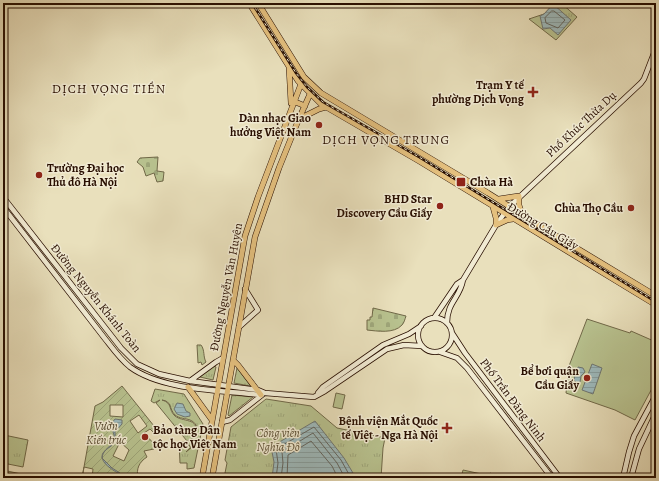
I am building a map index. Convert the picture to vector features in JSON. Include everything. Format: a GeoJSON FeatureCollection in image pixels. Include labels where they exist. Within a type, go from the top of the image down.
{"type":"FeatureCollection","features":[{"type":"Feature","properties":{"kind":"main road","name":"Đường Cầu Giấy"},"geometry":{"type":"LineString","coordinates":[[249,3],[288,66],[301,84],[310,94],[326,107],[656,305]]}},
{"type":"Feature","properties":{"kind":"main road","name":"Đường Cầu Giấy"},"geometry":{"type":"LineString","coordinates":[[258,3],[294,62],[309,83],[330,100],[498,199],[656,296]]}},
{"type":"Feature","properties":{"kind":"main road","name":"Phố Khúc Thừa Dụ"},"geometry":{"type":"LineString","coordinates":[[503,213],[519,196],[641,83],[656,48]]}},
{"type":"Feature","properties":{"kind":"main road"},"geometry":{"type":"LineString","coordinates":[[288,66],[293,104],[305,106]]}},
{"type":"Feature","properties":{"kind":"main road","name":"Đường Nguyễn Văn Huyên"},"geometry":{"type":"LineString","coordinates":[[202,476],[245,236],[301,84]]}},
{"type":"Feature","properties":{"kind":"main road","name":"Đường Nguyễn Văn Huyên"},"geometry":{"type":"LineString","coordinates":[[212,477],[253,246],[258,227],[310,94]]}},
{"type":"Feature","properties":{"kind":"main road"},"geometry":{"type":"LineString","coordinates":[[299,119],[326,107]]}},
{"type":"Feature","properties":{"kind":"main road"},"geometry":{"type":"LineString","coordinates":[[362,128],[366,121]]}},
{"type":"Feature","properties":{"kind":"main road"},"geometry":{"type":"LineString","coordinates":[[498,199],[519,196],[519,205],[522,215]]}},
{"type":"Feature","properties":{"kind":"main road","name":"Đường Nguyễn Khánh Toàn"},"geometry":{"type":"LineString","coordinates":[[3,197],[128,357],[153,372],[218,388]]}},
{"type":"Feature","properties":{"kind":"main road"},"geometry":{"type":"LineString","coordinates":[[493,206],[496,225]]}},
{"type":"Feature","properties":{"kind":"main road","name":"Đường Nguyễn Khánh Toàn"},"geometry":{"type":"LineString","coordinates":[[3,207],[125,363],[140,374],[150,378],[188,387],[228,388],[262,393],[314,397],[325,391],[384,347],[421,326]]}},
{"type":"Feature","properties":{"kind":"main road"},"geometry":{"type":"LineString","coordinates":[[9,215],[14,211]]}},
{"type":"Feature","properties":{"kind":"main road"},"geometry":{"type":"LineString","coordinates":[[434,318],[457,284],[462,280],[503,213]]}},
{"type":"Feature","properties":{"kind":"main road"},"geometry":{"type":"LineString","coordinates":[[496,225],[507,220],[514,219]]}},
{"type":"Feature","properties":{"kind":"main road"},"geometry":{"type":"LineString","coordinates":[[447,323],[448,312],[462,286],[462,280]]}},
{"type":"Feature","properties":{"kind":"main road"},"geometry":{"type":"LineString","coordinates":[[239,327],[258,310],[245,288]]}},
{"type":"Feature","properties":{"kind":"main road"},"geometry":{"type":"LineString","coordinates":[[233,305],[242,307]]}},
{"type":"Feature","properties":{"kind":"main road"},"geometry":{"type":"LineString","coordinates":[[434,318],[442,319],[447,323],[452,333],[452,338],[449,345],[444,350],[440,352],[429,351],[422,346],[418,336],[421,326],[425,322],[434,318]]}},
{"type":"Feature","properties":{"kind":"main road","name":"Phố Trần Đăng Ninh"},"geometry":{"type":"LineString","coordinates":[[452,333],[465,353],[560,478]]}},
{"type":"Feature","properties":{"kind":"main road","name":"Đường Nguyễn Khánh Toàn"},"geometry":{"type":"LineString","coordinates":[[384,347],[404,345],[422,346]]}},
{"type":"Feature","properties":{"kind":"main road","name":"Phố Trần Đăng Ninh"},"geometry":{"type":"LineString","coordinates":[[440,352],[457,358],[467,368],[552,478]]}},
{"type":"Feature","properties":{"kind":"main road"},"geometry":{"type":"LineString","coordinates":[[212,420],[188,387],[190,381],[223,358]]}},
{"type":"Feature","properties":{"kind":"main road"},"geometry":{"type":"LineString","coordinates":[[222,422],[230,420],[262,393],[233,360]]}},
{"type":"Feature","properties":{"kind":"main road"},"geometry":{"type":"LineString","coordinates":[[623,478],[632,442],[654,402],[656,395]]}},
{"type":"Feature","properties":{"kind":"main road"},"geometry":{"type":"LineString","coordinates":[[631,478],[639,449],[656,413]]}},
{"type":"Feature","properties":{"kind":"main road"},"geometry":{"type":"LineString","coordinates":[[524,442],[529,438]]}},
{"type":"Feature","properties":{"kind":"main road"},"geometry":{"type":"LineString","coordinates":[[202,476],[212,477]]}},
{"type":"Feature","properties":{"kind":"green space"},"geometry":{"type":"Polygon","coordinates":[[[555,3],[561,3],[577,17],[556,40],[529,19],[544,14],[555,3]]]}},
{"type":"Feature","properties":{"kind":"green space"},"geometry":{"type":"Polygon","coordinates":[[[158,157],[157,171],[164,172],[163,181],[157,182],[154,173],[146,176],[143,167],[137,162],[140,158],[158,157]]]}},
{"type":"Feature","properties":{"kind":"green space"},"geometry":{"type":"Polygon","coordinates":[[[373,308],[406,316],[403,324],[399,328],[390,331],[367,330],[367,320],[370,320],[370,317],[372,317],[373,308]]]}},
{"type":"Feature","properties":{"kind":"green space"},"geometry":{"type":"Polygon","coordinates":[[[587,319],[630,333],[631,331],[656,342],[656,381],[635,420],[615,410],[566,393],[569,366],[587,319]]]}},
{"type":"Feature","properties":{"kind":"green space"},"geometry":{"type":"Polygon","coordinates":[[[197,345],[201,345],[203,349],[206,362],[202,365],[201,362],[198,363],[197,345]]]}},
{"type":"Feature","properties":{"kind":"green space"},"geometry":{"type":"Polygon","coordinates":[[[214,366],[216,367],[213,380],[200,377],[200,376],[214,366]]]}},
{"type":"Feature","properties":{"kind":"green space"},"geometry":{"type":"Polygon","coordinates":[[[237,368],[250,385],[250,386],[234,383],[237,368]]]}},
{"type":"Feature","properties":{"kind":"green space","name":"Vườn Kiến trúc"},"geometry":{"type":"Polygon","coordinates":[[[122,386],[158,431],[156,435],[150,429],[144,433],[156,446],[154,449],[144,451],[147,457],[139,466],[137,472],[138,478],[92,478],[93,469],[84,467],[82,478],[95,406],[103,402],[122,386]],[[110,405],[110,416],[123,417],[123,405],[110,405]],[[139,415],[130,421],[138,433],[147,426],[139,415]],[[120,442],[113,456],[124,461],[129,450],[120,442]]]}},
{"type":"Feature","properties":{"kind":"green space"},"geometry":{"type":"Polygon","coordinates":[[[155,389],[184,394],[203,424],[194,468],[187,469],[187,463],[180,463],[179,442],[187,442],[194,437],[187,441],[156,403],[160,400],[154,403],[151,401],[155,389]],[[168,403],[175,416],[193,422],[196,431],[197,428],[194,422],[175,415],[168,403]]]}},
{"type":"Feature","properties":{"kind":"green space"},"geometry":{"type":"Polygon","coordinates":[[[336,393],[345,395],[342,409],[333,407],[336,393]]]}},
{"type":"Feature","properties":{"kind":"green space"},"geometry":{"type":"Polygon","coordinates":[[[232,395],[253,397],[229,416],[228,415],[232,395]]]}},
{"type":"Feature","properties":{"kind":"green space","name":"Công viên Nghĩa Đô"},"geometry":{"type":"Polygon","coordinates":[[[266,399],[311,406],[337,428],[385,438],[381,478],[224,478],[227,463],[225,460],[231,427],[266,399]]]}},
{"type":"Feature","properties":{"kind":"green space"},"geometry":{"type":"Polygon","coordinates":[[[4,435],[28,440],[23,467],[3,463],[4,435]]]}},
{"type":"Feature","properties":{"kind":"green space"},"geometry":{"type":"Polygon","coordinates":[[[3,470],[21,474],[20,478],[3,478],[3,470]]]}},
{"type":"Feature","properties":{"kind":"green space"},"geometry":{"type":"Polygon","coordinates":[[[463,470],[486,475],[491,473],[495,478],[461,478],[463,470]]]}},
{"type":"Feature","properties":{"kind":"water"},"geometry":{"type":"Polygon","coordinates":[[[553,4],[571,20],[558,35],[550,28],[543,29],[540,16],[544,14],[553,4]]]}},
{"type":"Feature","properties":{"kind":"water"},"geometry":{"type":"Polygon","coordinates":[[[592,364],[602,368],[593,394],[582,390],[592,364]]]}},
{"type":"Feature","properties":{"kind":"water"},"geometry":{"type":"Polygon","coordinates":[[[578,367],[583,368],[585,372],[581,376],[580,382],[577,383],[574,380],[578,367]]]}},
{"type":"Feature","properties":{"kind":"water"},"geometry":{"type":"Polygon","coordinates":[[[177,403],[183,404],[186,411],[190,413],[190,416],[185,417],[177,414],[174,409],[177,403]]]}},
{"type":"Feature","properties":{"kind":"water"},"geometry":{"type":"Polygon","coordinates":[[[115,419],[122,420],[122,424],[115,432],[115,439],[112,424],[115,419]]]}},
{"type":"Feature","properties":{"kind":"water"},"geometry":{"type":"Polygon","coordinates":[[[315,421],[344,458],[356,478],[272,478],[274,462],[271,447],[315,421]]]}},
{"type":"Feature","properties":{"kind":"water"},"geometry":{"type":"Polygon","coordinates":[[[114,442],[105,451],[102,457],[103,453],[107,448],[114,442]]]}},
{"type":"Feature","properties":{"kind":"water"},"geometry":{"type":"Polygon","coordinates":[[[102,458],[112,468],[120,473],[122,476],[120,478],[120,474],[107,466],[102,458]]]}},
{"type":"Feature","properties":{"kind":"railway"},"geometry":{"type":"LineString","coordinates":[[252,3],[296,73],[307,87],[323,102],[419,157],[656,302]]}},
{"type":"Feature","properties":{"kind":"place","name":"Trạm Y tế phường Dịch Vọng"},"geometry":{"type":"Point","coordinates":[533,92]}},
{"type":"Feature","properties":{"kind":"place","name":"Dàn nhạc Giao hưởng Việt Nam"},"geometry":{"type":"Point","coordinates":[319,125]}},
{"type":"Feature","properties":{"kind":"place","name":"Trường Đại học Thủ đô Hà Nội"},"geometry":{"type":"Point","coordinates":[39,175]}},
{"type":"Feature","properties":{"kind":"place","name":"Chùa Hà"},"geometry":{"type":"Point","coordinates":[461,182]}},
{"type":"Feature","properties":{"kind":"place","name":"BHD Star Discovery Cầu Giấy"},"geometry":{"type":"Point","coordinates":[440,206]}},
{"type":"Feature","properties":{"kind":"place","name":"Chùa Thọ Cầu"},"geometry":{"type":"Point","coordinates":[631,208]}},
{"type":"Feature","properties":{"kind":"place","name":"Bể bơi quận Cầu Giấy"},"geometry":{"type":"Point","coordinates":[587,378]}},
{"type":"Feature","properties":{"kind":"place","name":"Bệnh viện Mắt Quốc tế Việt - Nga Hà Nội"},"geometry":{"type":"Point","coordinates":[447,428]}},
{"type":"Feature","properties":{"kind":"place","name":"Bảo tàng Dân tộc học Việt Nam"},"geometry":{"type":"Point","coordinates":[145,437]}},
{"type":"Feature","properties":{"kind":"district","name":"DỊCH VỌNG TIỀN"},"geometry":{"type":"Point","coordinates":[109,88]}},
{"type":"Feature","properties":{"kind":"district","name":"DỊCH VỌNG TRUNG"},"geometry":{"type":"Point","coordinates":[386,139]}}]}
